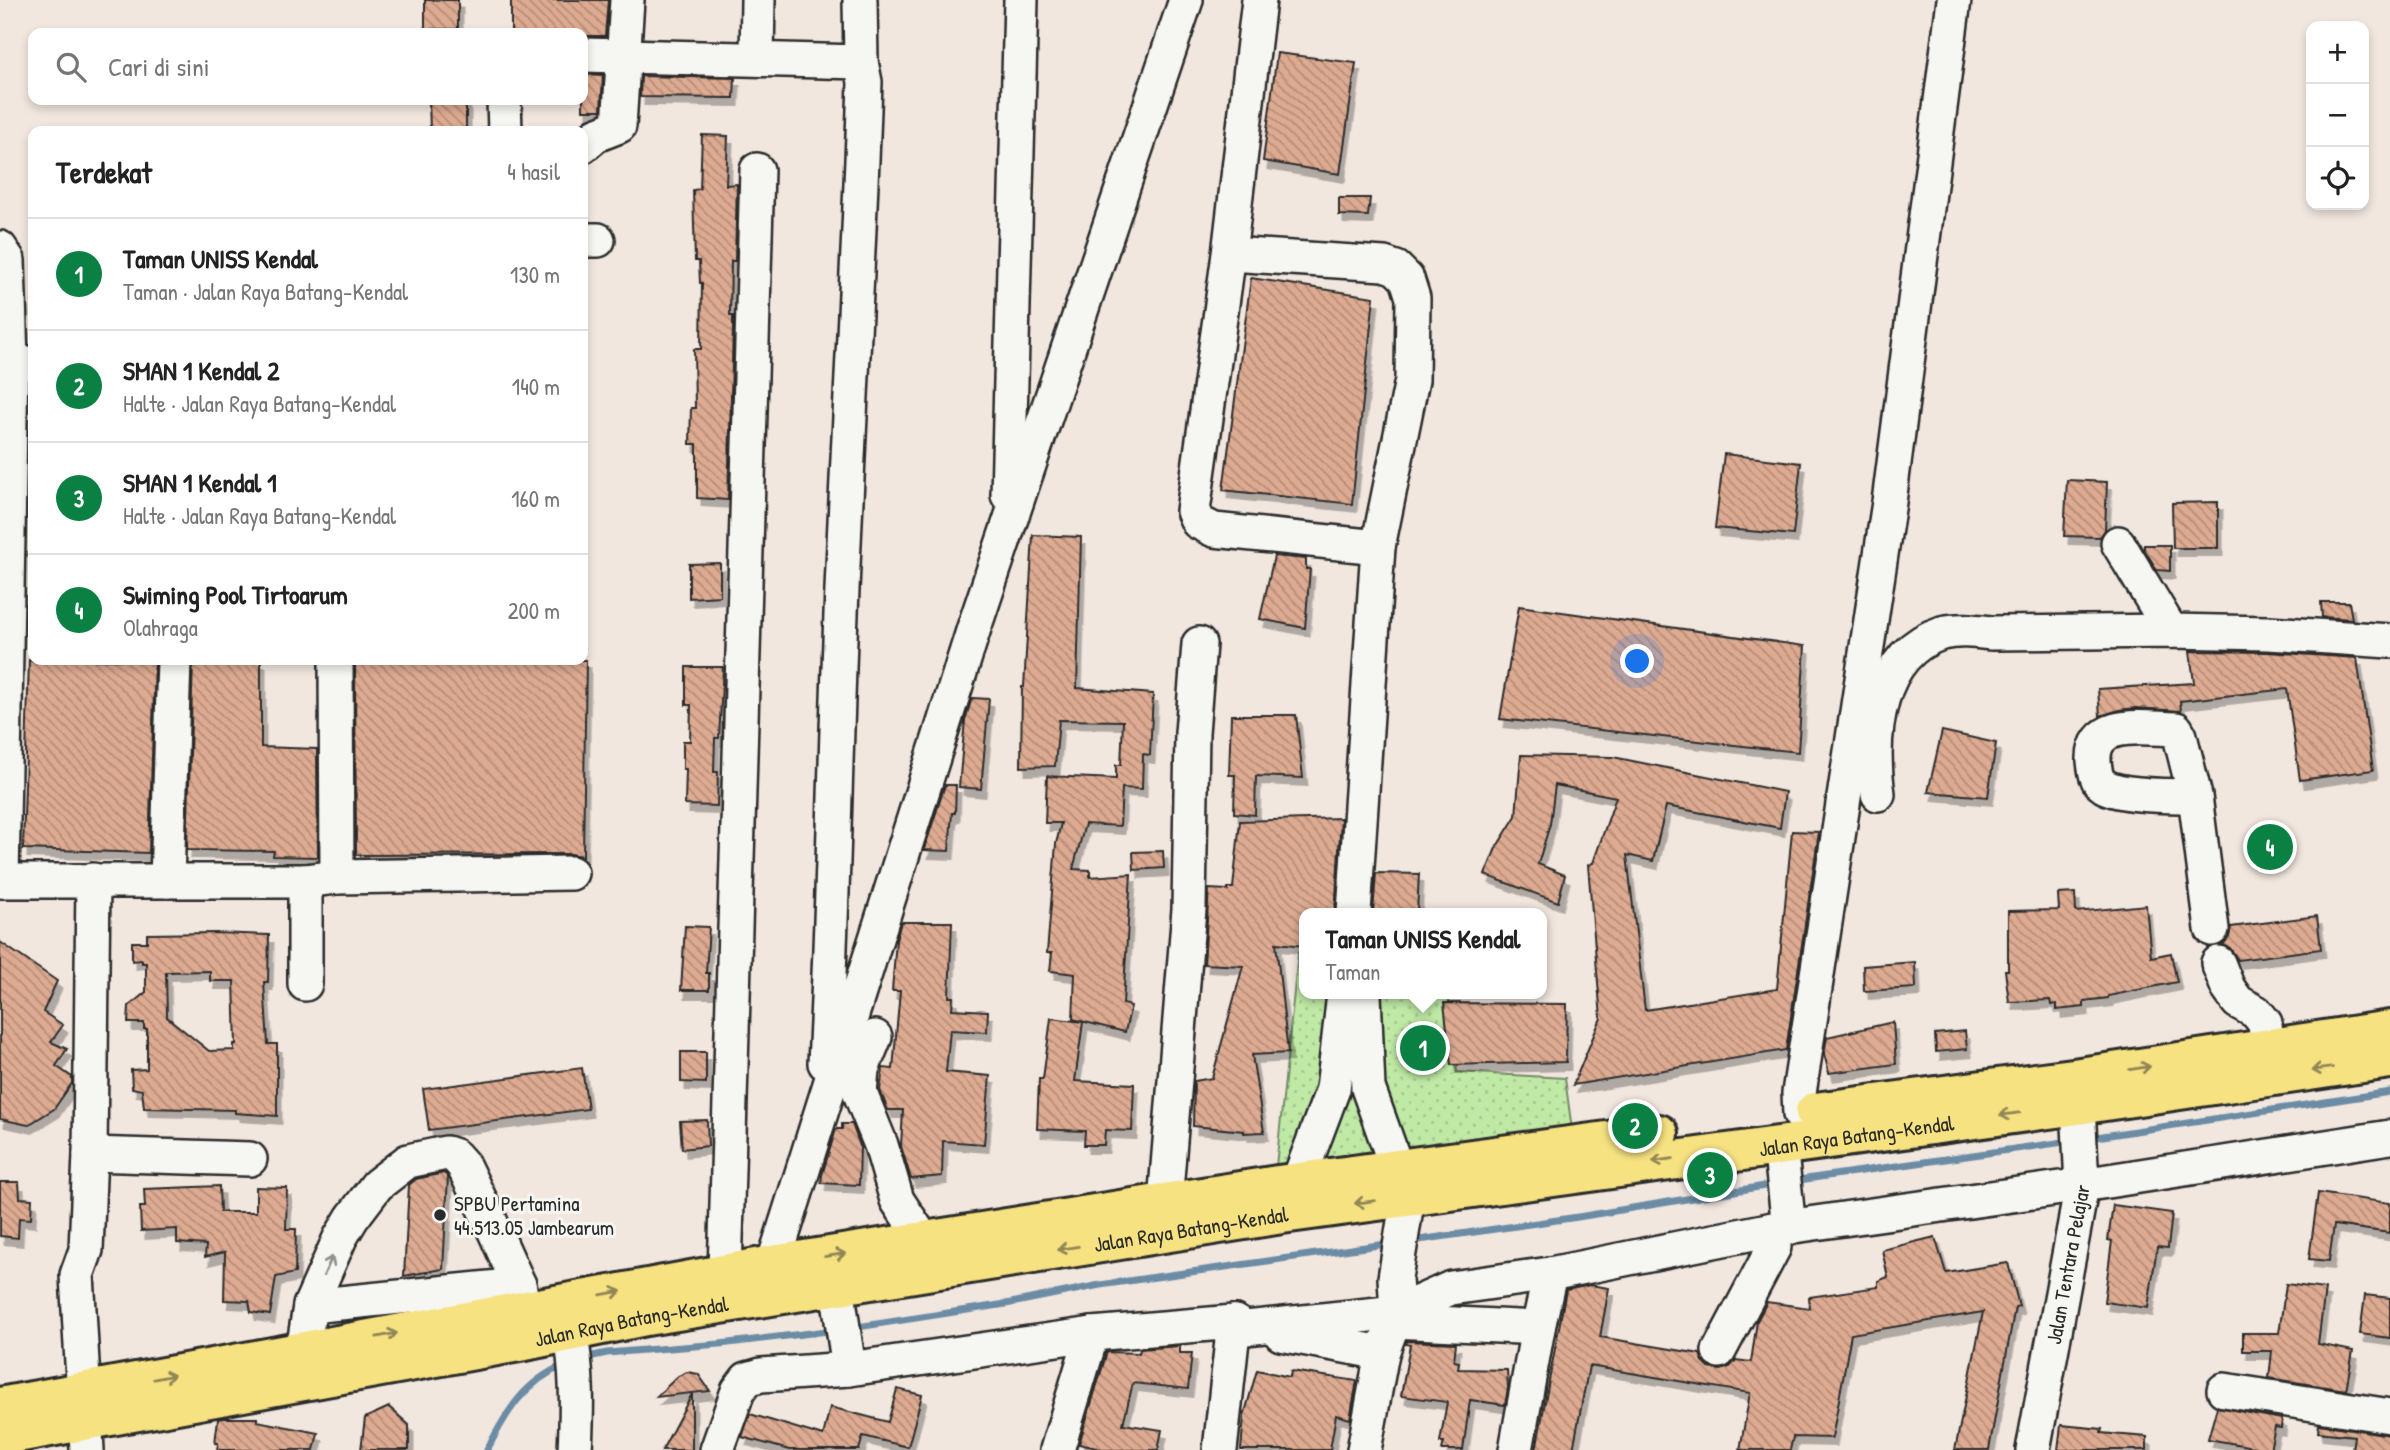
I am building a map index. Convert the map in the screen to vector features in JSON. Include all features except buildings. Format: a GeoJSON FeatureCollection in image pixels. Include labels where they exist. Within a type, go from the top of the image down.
{"type":"FeatureCollection","features":[{"type":"Feature","properties":{"kind":"highway","name":"Jalan Raya Batang-Kendal"},"geometry":{"type":"LineString","coordinates":[[2076,1104],[2267,1049],[2390,1030]]}},
{"type":"Feature","properties":{"kind":"highway","name":"Jalan Raya Batang-Kendal"},"geometry":{"type":"LineString","coordinates":[[0,1436],[524,1311],[725,1273],[924,1241],[1164,1218],[1402,1182],[1788,1144],[2390,1059]]}},
{"type":"Feature","properties":{"kind":"highway","name":"Jalan Raya Batang-Kendal"},"geometry":{"type":"LineString","coordinates":[[524,1311],[572,1340],[839,1301],[1298,1182],[1402,1182]]}},
{"type":"Feature","properties":{"kind":"highway","name":"Jalan Raya Batang-Kendal"},"geometry":{"type":"LineString","coordinates":[[0,1407],[94,1414]]}},
{"type":"Feature","properties":{"kind":"street"},"geometry":{"type":"LineString","coordinates":[[588,142],[596,135],[619,126],[627,0]]}},
{"type":"Feature","properties":{"kind":"street"},"geometry":{"type":"LineString","coordinates":[[757,58],[758,0]]}},
{"type":"Feature","properties":{"kind":"street"},"geometry":{"type":"LineString","coordinates":[[822,1111],[831,948],[842,601],[861,213],[865,82],[861,62],[860,0]]}},
{"type":"Feature","properties":{"kind":"street"},"geometry":{"type":"LineString","coordinates":[[1007,529],[1021,0]]}},
{"type":"Feature","properties":{"kind":"street"},"geometry":{"type":"LineString","coordinates":[[773,1265],[1007,529],[1186,0]]}},
{"type":"Feature","properties":{"kind":"street"},"geometry":{"type":"LineString","coordinates":[[1259,0],[1229,254],[1193,511],[1198,522],[1214,530],[1378,547]]}},
{"type":"Feature","properties":{"kind":"street"},"geometry":{"type":"LineString","coordinates":[[1719,1351],[1784,1224],[1788,1144],[1799,1093],[1889,502],[1954,0]]}},
{"type":"Feature","properties":{"kind":"street"},"geometry":{"type":"LineString","coordinates":[[588,55],[861,62]]}},
{"type":"Feature","properties":{"kind":"street"},"geometry":{"type":"LineString","coordinates":[[504,105],[505,126]]}},
{"type":"Feature","properties":{"kind":"street"},"geometry":{"type":"LineString","coordinates":[[725,1273],[757,170]]}},
{"type":"Feature","properties":{"kind":"street"},"geometry":{"type":"LineString","coordinates":[[0,248],[8,260],[22,363],[5,415],[1,881],[321,879],[571,873]]}},
{"type":"Feature","properties":{"kind":"street"},"geometry":{"type":"LineString","coordinates":[[1229,254],[1384,264],[1396,268],[1407,279],[1413,298],[1412,380],[1378,547],[1354,908]]}},
{"type":"Feature","properties":{"kind":"street"},"geometry":{"type":"LineString","coordinates":[[2118,543],[2171,631]]}},
{"type":"Feature","properties":{"kind":"street"},"geometry":{"type":"LineString","coordinates":[[1878,794],[1875,771],[1876,728],[1887,684],[1903,657],[1924,641],[1944,633],[1963,630],[1990,633],[2171,631],[2268,633],[2390,641]]}},
{"type":"Feature","properties":{"kind":"street"},"geometry":{"type":"LineString","coordinates":[[1164,1218],[1189,909],[1192,733],[1199,645]]}},
{"type":"Feature","properties":{"kind":"street"},"geometry":{"type":"LineString","coordinates":[[167,881],[174,665]]}},
{"type":"Feature","properties":{"kind":"street"},"geometry":{"type":"LineString","coordinates":[[305,984],[321,879],[337,665]]}},
{"type":"Feature","properties":{"kind":"street"},"geometry":{"type":"LineString","coordinates":[[2195,796],[2212,929]]}},
{"type":"Feature","properties":{"kind":"street"},"geometry":{"type":"LineString","coordinates":[[93,880],[86,1250],[77,1275],[94,1414]]}},
{"type":"Feature","properties":{"kind":"street"},"geometry":{"type":"LineString","coordinates":[[2218,963],[2228,988],[2238,1002],[2256,1012],[2265,1023],[2267,1049]]}},
{"type":"Feature","properties":{"kind":"street"},"geometry":{"type":"LineString","coordinates":[[1298,1182],[1333,1089],[1343,999]]}},
{"type":"Feature","properties":{"kind":"street"},"geometry":{"type":"LineString","coordinates":[[1364,999],[1368,1088],[1402,1182],[1395,1316],[1382,1353],[1364,1450]]}},
{"type":"Feature","properties":{"kind":"street"},"geometry":{"type":"LineString","coordinates":[[875,1037],[862,1069],[860,1093],[881,1145],[897,1200],[924,1241]]}},
{"type":"Feature","properties":{"kind":"street"},"geometry":{"type":"LineString","coordinates":[[1333,1089],[1368,1088]]}},
{"type":"Feature","properties":{"kind":"street","name":"Jalan Tentara Pelajar"},"geometry":{"type":"LineString","coordinates":[[2033,1450],[2082,1179],[2076,1104]]}},
{"type":"Feature","properties":{"kind":"street"},"geometry":{"type":"LineString","coordinates":[[1395,1316],[1451,1288],[1550,1274],[1784,1224],[2082,1179],[2390,1137]]}},
{"type":"Feature","properties":{"kind":"street"},"geometry":{"type":"LineString","coordinates":[[305,1365],[310,1306],[340,1238],[377,1185],[408,1161],[446,1153],[455,1156],[463,1165],[524,1311],[310,1306]]}},
{"type":"Feature","properties":{"kind":"street"},"geometry":{"type":"LineString","coordinates":[[89,1154],[250,1159]]}},
{"type":"Feature","properties":{"kind":"street"},"geometry":{"type":"LineString","coordinates":[[1516,1450],[1550,1274]]}},
{"type":"Feature","properties":{"kind":"street"},"geometry":{"type":"LineString","coordinates":[[839,1301],[849,1363]]}},
{"type":"Feature","properties":{"kind":"street"},"geometry":{"type":"LineString","coordinates":[[717,1450],[738,1391],[747,1379],[761,1375],[1092,1334],[1240,1325],[1395,1316],[1538,1328]]}},
{"type":"Feature","properties":{"kind":"street"},"geometry":{"type":"LineString","coordinates":[[1240,1325],[1382,1353]]}},
{"type":"Feature","properties":{"kind":"street"},"geometry":{"type":"LineString","coordinates":[[1220,1450],[1240,1325]]}},
{"type":"Feature","properties":{"kind":"street"},"geometry":{"type":"LineString","coordinates":[[1057,1450],[1092,1334]]}},
{"type":"Feature","properties":{"kind":"street"},"geometry":{"type":"LineString","coordinates":[[572,1340],[577,1399],[575,1450]]}},
{"type":"Feature","properties":{"kind":"street"},"geometry":{"type":"LineString","coordinates":[[2224,1390],[2390,1416]]}},
{"type":"Feature","properties":{"kind":"green space"},"geometry":{"type":"Polygon","coordinates":[[[1298,953],[1299,999],[1449,999],[1457,1072],[1565,1078],[1573,1137],[1275,1176],[1298,953]]]}},
{"type":"Feature","properties":{"kind":"waterway"},"geometry":{"type":"LineString","coordinates":[[2090,1138],[2390,1092]]}},
{"type":"Feature","properties":{"kind":"waterway"},"geometry":{"type":"LineString","coordinates":[[1792,1181],[2071,1141]]}},
{"type":"Feature","properties":{"kind":"waterway"},"geometry":{"type":"LineString","coordinates":[[1412,1241],[1777,1184]]}},
{"type":"Feature","properties":{"kind":"waterway"},"geometry":{"type":"LineString","coordinates":[[851,1328],[1006,1304],[1100,1285],[1393,1243]]}},
{"type":"Feature","properties":{"kind":"waterway"},"geometry":{"type":"LineString","coordinates":[[584,1358],[607,1353],[720,1344],[836,1330]]}},
{"type":"Feature","properties":{"kind":"waterway"},"geometry":{"type":"LineString","coordinates":[[487,1450],[518,1399],[551,1371],[566,1364]]}},
{"type":"Feature","properties":{"kind":"place","name":"Swiming Pool Tirtoarum"},"geometry":{"type":"Point","coordinates":[2270,847]}},
{"type":"Feature","properties":{"kind":"place","name":"Taman UNISS Kendal"},"geometry":{"type":"Point","coordinates":[1423,1048]}},
{"type":"Feature","properties":{"kind":"place","name":"SMAN 1 Kendal 2"},"geometry":{"type":"Point","coordinates":[1635,1126]}},
{"type":"Feature","properties":{"kind":"place","name":"SMAN 1 Kendal 1"},"geometry":{"type":"Point","coordinates":[1710,1175]}},
{"type":"Feature","properties":{"kind":"place","name":"SPBU Pertamina 44.513.05 Jambearum"},"geometry":{"type":"Point","coordinates":[440,1215]}}]}
